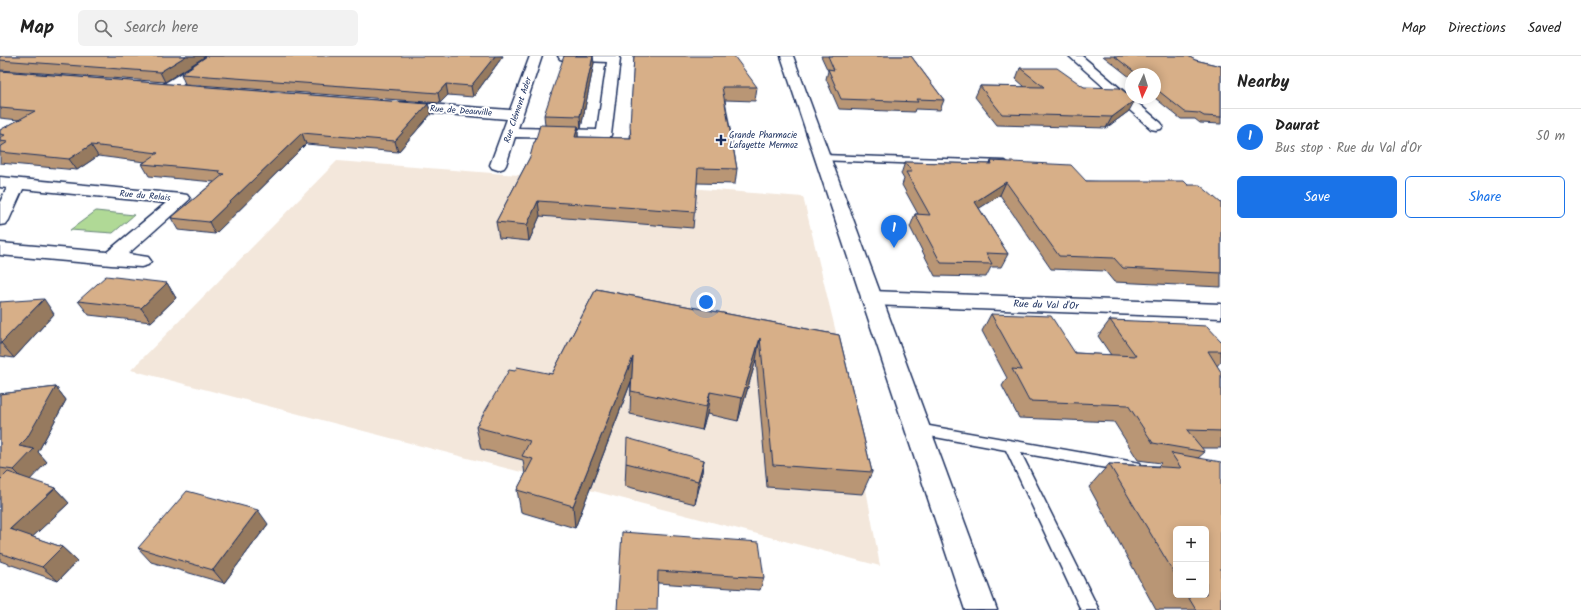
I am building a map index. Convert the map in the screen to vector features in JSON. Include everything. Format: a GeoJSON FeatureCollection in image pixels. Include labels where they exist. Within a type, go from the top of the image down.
{"type":"FeatureCollection","features":[{"type":"Feature","properties":{"kind":"street"},"geometry":{"type":"LineString","coordinates":[[167,88],[217,56]]}},
{"type":"Feature","properties":{"kind":"street","name":"Rue Clément Ader"},"geometry":{"type":"LineString","coordinates":[[498,165],[511,132],[536,56]]}},
{"type":"Feature","properties":{"kind":"street"},"geometry":{"type":"LineString","coordinates":[[511,132],[604,135],[614,59],[564,56]]}},
{"type":"Feature","properties":{"kind":"street"},"geometry":{"type":"LineString","coordinates":[[787,56],[981,610]]}},
{"type":"Feature","properties":{"kind":"street"},"geometry":{"type":"LineString","coordinates":[[1075,56],[1156,126]]}},
{"type":"Feature","properties":{"kind":"street"},"geometry":{"type":"LineString","coordinates":[[151,87],[191,90]]}},
{"type":"Feature","properties":{"kind":"street","name":"Rue de Deauville"},"geometry":{"type":"LineString","coordinates":[[389,105],[516,115]]}},
{"type":"Feature","properties":{"kind":"street","name":"Rue du Relais"},"geometry":{"type":"LineString","coordinates":[[0,182],[180,199],[111,258]]}},
{"type":"Feature","properties":{"kind":"street"},"geometry":{"type":"LineString","coordinates":[[0,220],[17,184]]}},
{"type":"Feature","properties":{"kind":"street"},"geometry":{"type":"LineString","coordinates":[[0,249],[141,261]]}},
{"type":"Feature","properties":{"kind":"street","name":"Rue du Val d'Or"},"geometry":{"type":"LineString","coordinates":[[871,298],[1221,311]]}},
{"type":"Feature","properties":{"kind":"lane"},"geometry":{"type":"LineString","coordinates":[[822,158],[1017,164]]}},
{"type":"Feature","properties":{"kind":"lane"},"geometry":{"type":"LineString","coordinates":[[918,429],[1148,469]]}},
{"type":"Feature","properties":{"kind":"lane"},"geometry":{"type":"LineString","coordinates":[[1011,446],[1090,610]]}},
{"type":"Feature","properties":{"kind":"shaded area"},"geometry":{"type":"Polygon","coordinates":[[[337,161],[803,197],[842,357],[880,566],[131,370],[337,161]]]}},
{"type":"Feature","properties":{"kind":"green space"},"geometry":{"type":"Polygon","coordinates":[[[96,211],[134,215],[113,233],[70,230],[96,211]]]}},
{"type":"Feature","properties":{"kind":"building"},"geometry":{"type":"Polygon","coordinates":[[[0,56],[186,56],[160,72],[0,60],[0,56]]]}},
{"type":"Feature","properties":{"kind":"building"},"geometry":{"type":"Polygon","coordinates":[[[207,56],[495,56],[471,86],[446,84],[438,93],[181,74],[207,56]]]}},
{"type":"Feature","properties":{"kind":"building"},"geometry":{"type":"Polygon","coordinates":[[[564,56],[593,56],[580,116],[544,115],[564,56]]]}},
{"type":"Feature","properties":{"kind":"building"},"geometry":{"type":"Polygon","coordinates":[[[634,56],[734,56],[757,87],[722,87],[737,169],[698,168],[695,212],[538,201],[527,225],[496,222],[530,157],[540,125],[578,126],[575,137],[631,138],[630,126],[634,56]]]}},
{"type":"Feature","properties":{"kind":"building"},"geometry":{"type":"Polygon","coordinates":[[[828,56],[911,56],[944,100],[916,99],[918,102],[841,99],[828,69],[834,70],[828,56]]]}},
{"type":"Feature","properties":{"kind":"building"},"geometry":{"type":"Polygon","coordinates":[[[1114,56],[1188,56],[1195,60],[1221,66],[1221,117],[1204,116],[1199,113],[1185,112],[1161,93],[1161,68],[1129,68],[1114,56]]]}},
{"type":"Feature","properties":{"kind":"building"},"geometry":{"type":"Polygon","coordinates":[[[1020,68],[1057,68],[1084,87],[1120,88],[1125,92],[1125,104],[1130,104],[1112,117],[1002,114],[980,86],[1044,87],[1020,68]]]}},
{"type":"Feature","properties":{"kind":"building"},"geometry":{"type":"Polygon","coordinates":[[[0,71],[428,104],[395,141],[302,133],[209,222],[171,218],[224,174],[219,173],[220,171],[142,164],[158,153],[91,145],[69,159],[0,152],[0,147],[8,142],[0,141],[0,138],[5,135],[0,134],[0,130],[35,111],[0,108],[0,71]]]}},
{"type":"Feature","properties":{"kind":"building"},"geometry":{"type":"Polygon","coordinates":[[[991,161],[1071,165],[1086,181],[1184,181],[1188,185],[1200,185],[1221,203],[1221,273],[1123,268],[1114,258],[1059,256],[1006,182],[975,202],[1008,254],[986,253],[992,264],[941,263],[915,214],[930,215],[906,172],[912,172],[905,162],[992,164],[991,161]]]}},
{"type":"Feature","properties":{"kind":"building"},"geometry":{"type":"Polygon","coordinates":[[[106,276],[167,283],[141,308],[78,301],[106,276]]]}},
{"type":"Feature","properties":{"kind":"building"},"geometry":{"type":"Polygon","coordinates":[[[596,289],[839,335],[872,472],[773,465],[760,338],[742,398],[710,392],[706,407],[631,391],[633,357],[573,506],[517,490],[533,459],[522,456],[530,441],[476,427],[509,370],[515,371],[517,367],[552,374],[596,289]]]}},
{"type":"Feature","properties":{"kind":"building"},"geometry":{"type":"Polygon","coordinates":[[[44,299],[1,343],[0,343],[0,302],[44,299]]]}},
{"type":"Feature","properties":{"kind":"building"},"geometry":{"type":"Polygon","coordinates":[[[991,314],[1051,316],[1075,353],[1136,356],[1110,320],[1184,323],[1187,325],[1207,326],[1221,341],[1221,351],[1208,351],[1221,372],[1221,431],[1187,430],[1205,452],[1153,443],[1128,405],[1029,401],[1012,369],[1022,370],[991,314]]]}},
{"type":"Feature","properties":{"kind":"building"},"geometry":{"type":"Polygon","coordinates":[[[56,387],[27,438],[19,446],[34,449],[14,470],[0,468],[0,394],[56,387]]]}},
{"type":"Feature","properties":{"kind":"building"},"geometry":{"type":"Polygon","coordinates":[[[627,438],[704,460],[698,481],[626,463],[627,438]]]}},
{"type":"Feature","properties":{"kind":"building"},"geometry":{"type":"Polygon","coordinates":[[[1171,453],[1221,462],[1221,610],[1196,610],[1189,598],[1209,598],[1209,526],[1173,526],[1173,571],[1109,464],[1181,468],[1171,453]]]}},
{"type":"Feature","properties":{"kind":"building"},"geometry":{"type":"Polygon","coordinates":[[[8,472],[55,488],[10,529],[62,547],[42,567],[0,553],[0,480],[8,472]]]}},
{"type":"Feature","properties":{"kind":"building"},"geometry":{"type":"Polygon","coordinates":[[[187,491],[258,510],[213,570],[138,548],[187,491]]]}},
{"type":"Feature","properties":{"kind":"building"},"geometry":{"type":"Polygon","coordinates":[[[622,532],[759,542],[764,578],[658,571],[657,610],[617,610],[622,532]]]}},
{"type":"Feature","properties":{"kind":"place","name":"Grande Pharmacie Lafayette Mermoz"},"geometry":{"type":"Point","coordinates":[721,140]}},
{"type":"Feature","properties":{"kind":"place","name":"Daurat"},"geometry":{"type":"Point","coordinates":[894,248]}}]}
